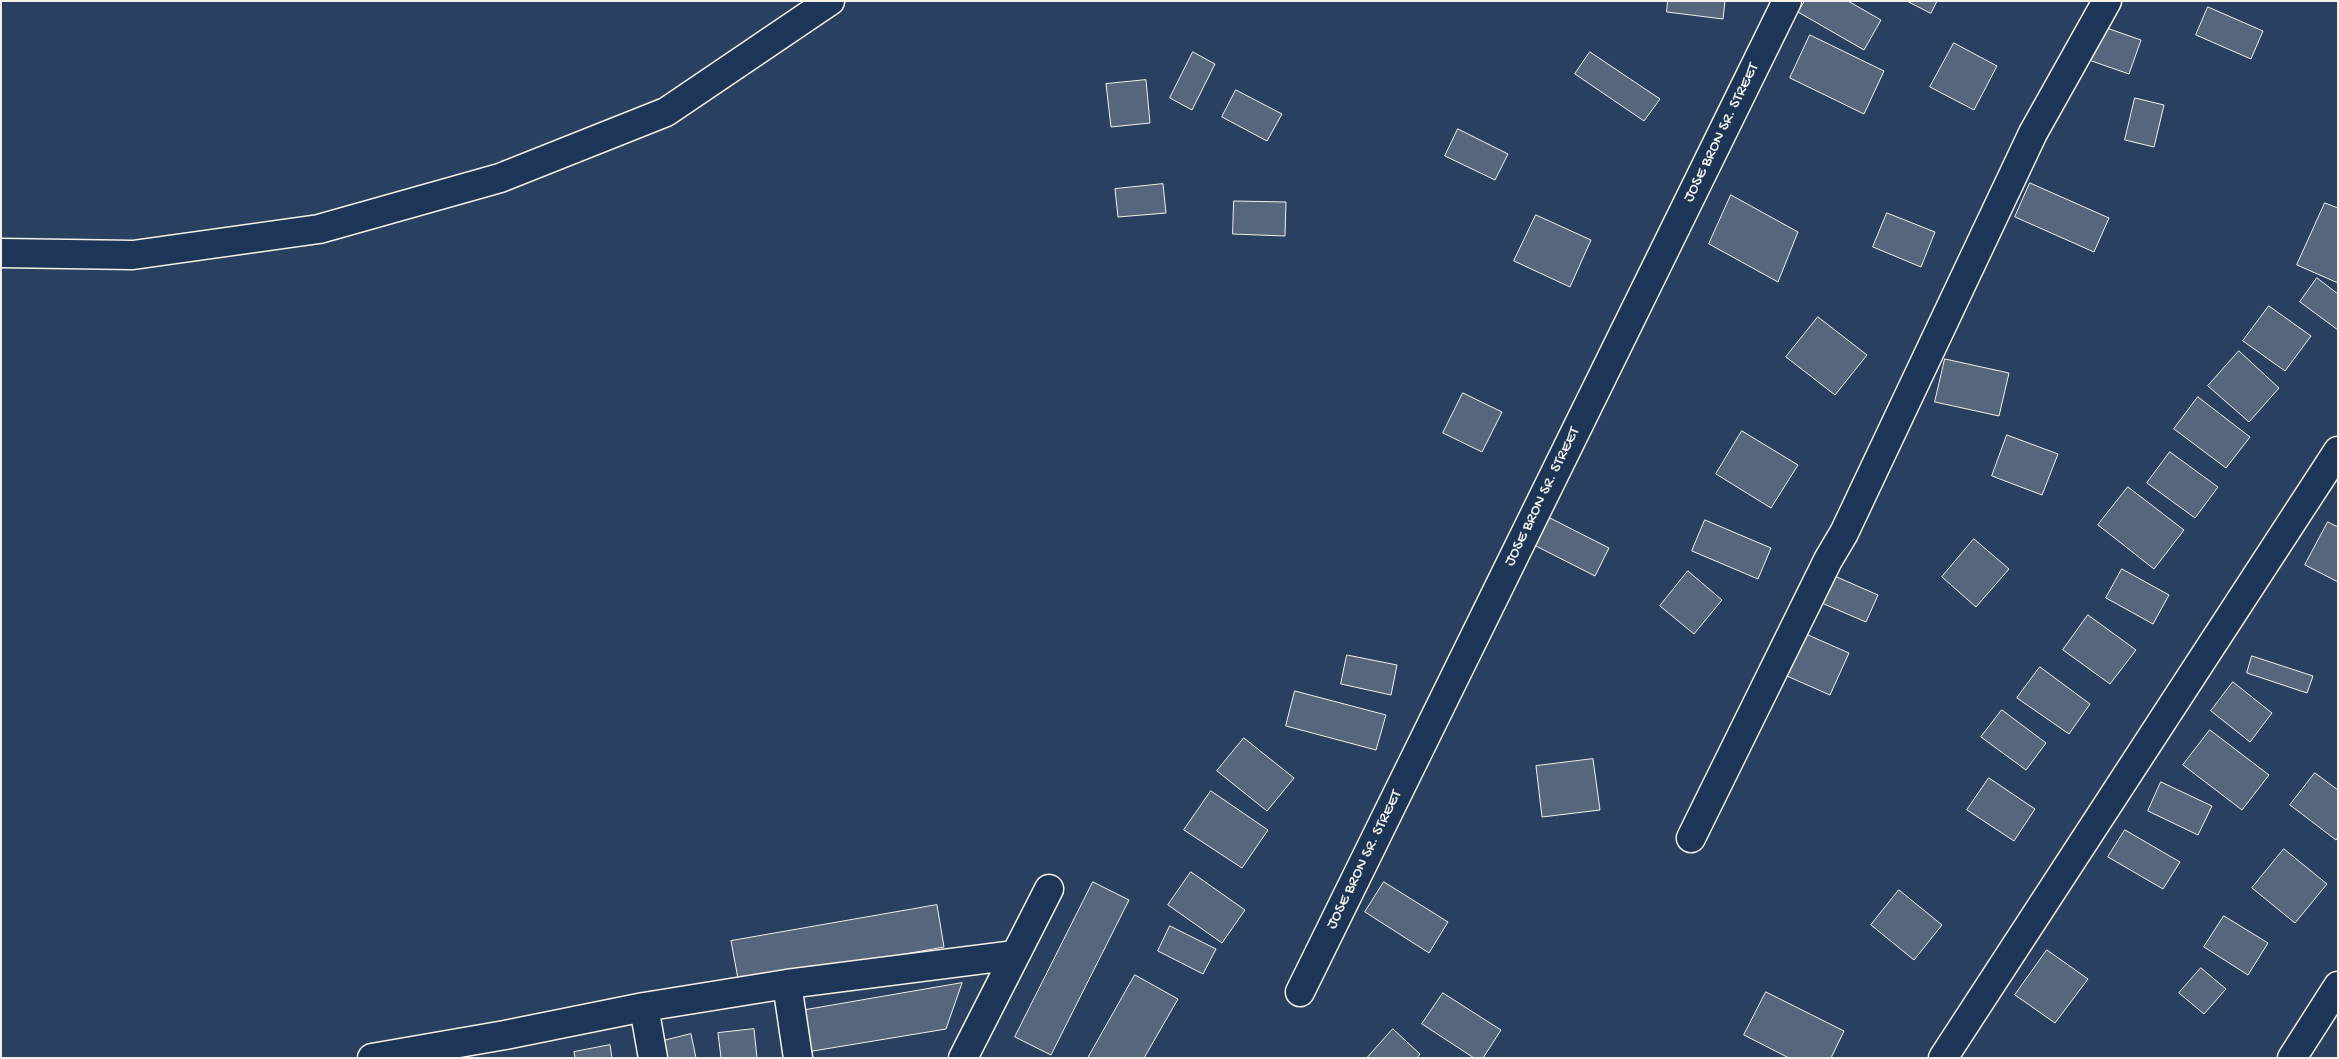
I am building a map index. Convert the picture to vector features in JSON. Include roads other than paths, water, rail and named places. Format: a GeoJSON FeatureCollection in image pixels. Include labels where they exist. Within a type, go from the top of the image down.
{"type":"FeatureCollection","features":[{"type":"Feature","properties":{"kind":"street"},"geometry":{"type":"LineString","coordinates":[[1,253],[132,255],[319,228],[500,178],[666,112],[830,1]]}},
{"type":"Feature","properties":{"kind":"street","name":"JOSE BRON SR. STREET"},"geometry":{"type":"LineString","coordinates":[[1300,992],[1786,1]]}},
{"type":"Feature","properties":{"kind":"street"},"geometry":{"type":"LineString","coordinates":[[1691,838],[1828,560],[1844,533],[2033,133],[2107,1]]}},
{"type":"Feature","properties":{"kind":"street"},"geometry":{"type":"LineString","coordinates":[[1943,1058],[2338,451]]}},
{"type":"Feature","properties":{"kind":"street"},"geometry":{"type":"LineString","coordinates":[[963,1058],[1049,889]]}},
{"type":"Feature","properties":{"kind":"street"},"geometry":{"type":"LineString","coordinates":[[373,1058],[508,1046],[644,1007],[787,984],[1015,955]]}},
{"type":"Feature","properties":{"kind":"street"},"geometry":{"type":"LineString","coordinates":[[787,984],[798,1058]]}},
{"type":"Feature","properties":{"kind":"street"},"geometry":{"type":"LineString","coordinates":[[2292,1058],[2338,986]]}},
{"type":"Feature","properties":{"kind":"street"},"geometry":{"type":"LineString","coordinates":[[644,1007],[653,1058]]}}]}
